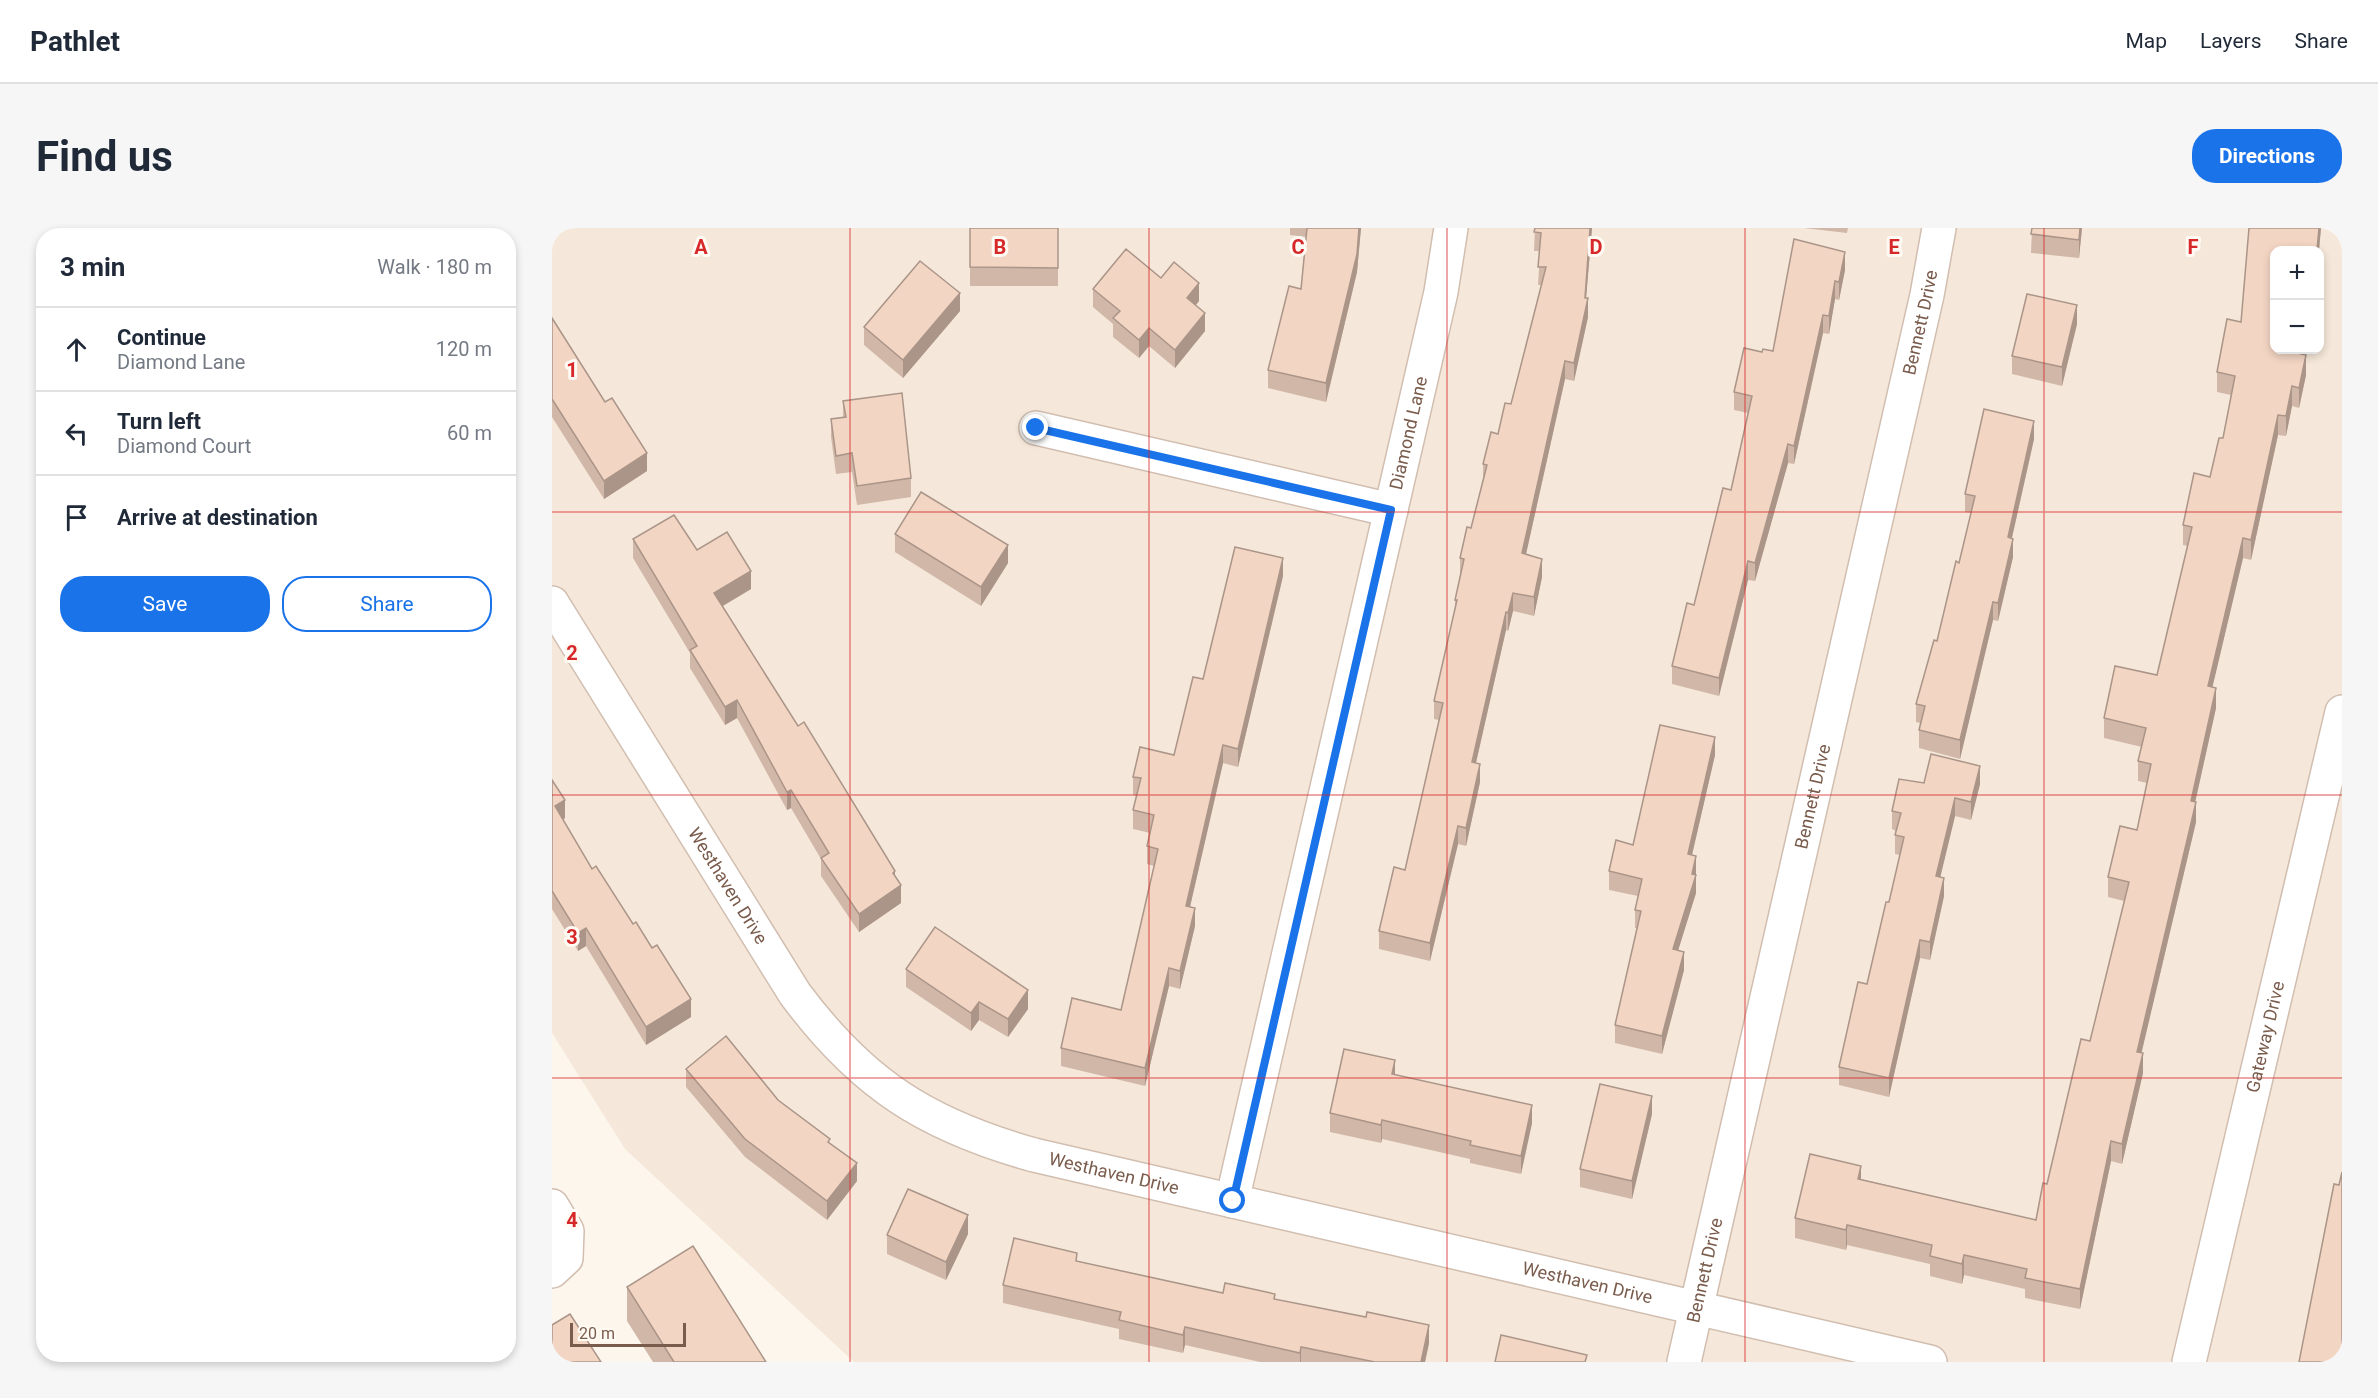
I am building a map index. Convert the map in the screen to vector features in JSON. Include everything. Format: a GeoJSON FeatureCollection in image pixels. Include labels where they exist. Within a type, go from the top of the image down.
{"type":"FeatureCollection","features":[{"type":"Feature","properties":{"kind":"street","name":"Diamond Lane"},"geometry":{"type":"LineString","coordinates":[[1233,1201],[1441,292],[1451,228]]}},
{"type":"Feature","properties":{"kind":"street","name":"Bennett Drive"},"geometry":{"type":"LineString","coordinates":[[1684,1362],[1924,306],[1939,228]]}},
{"type":"Feature","properties":{"kind":"street"},"geometry":{"type":"LineString","coordinates":[[1036,428],[1391,510]]}},
{"type":"Feature","properties":{"kind":"street","name":"Westhaven Drive"},"geometry":{"type":"LineString","coordinates":[[552,603],[784,978],[830,1037],[869,1076],[930,1116],[989,1142],[1034,1155],[1930,1362]]}},
{"type":"Feature","properties":{"kind":"street","name":"Gateway Drive"},"geometry":{"type":"LineString","coordinates":[[2189,1362],[2342,712]]}},
{"type":"Feature","properties":{"kind":"street"},"geometry":{"type":"LineString","coordinates":[[552,1206],[567,1231],[566,1258],[552,1271]]}},
{"type":"Feature","properties":{"kind":"shaded area"},"geometry":{"type":"Polygon","coordinates":[[[552,228],[2342,228],[2342,1362],[854,1362],[625,1149],[552,1033],[552,228]]]}},
{"type":"Feature","properties":{"kind":"building"},"geometry":{"type":"Polygon","coordinates":[[[970,228],[1058,228],[1058,268],[970,267],[970,228]]]}},
{"type":"Feature","properties":{"kind":"building"},"geometry":{"type":"Polygon","coordinates":[[[1307,228],[1359,228],[1357,254],[1326,383],[1268,370],[1289,286],[1301,289],[1307,228]]]}},
{"type":"Feature","properties":{"kind":"building"},"geometry":{"type":"Polygon","coordinates":[[[1535,228],[1590,228],[1585,298],[1588,298],[1574,363],[1565,361],[1522,553],[1542,559],[1534,597],[1513,593],[1508,613],[1506,612],[1472,762],[1480,764],[1466,828],[1458,826],[1430,943],[1379,931],[1394,867],[1405,870],[1443,703],[1434,701],[1457,600],[1455,600],[1464,559],[1460,558],[1467,527],[1471,528],[1487,465],[1483,464],[1491,432],[1498,434],[1505,403],[1511,404],[1546,267],[1538,267],[1541,233],[1534,232],[1535,228]]]}},
{"type":"Feature","properties":{"kind":"building"},"geometry":{"type":"Polygon","coordinates":[[[2032,228],[2080,228],[2079,240],[2031,234],[2032,228]]]}},
{"type":"Feature","properties":{"kind":"building"},"geometry":{"type":"Polygon","coordinates":[[[2249,228],[2319,228],[2317,246],[2270,246],[2270,354],[2306,355],[2299,388],[2292,386],[2286,416],[2278,415],[2251,540],[2243,538],[2208,686],[2216,688],[2191,801],[2196,802],[2137,1052],[2143,1053],[2122,1144],[2111,1141],[2080,1289],[2025,1278],[2027,1269],[1964,1255],[1962,1264],[1930,1256],[1932,1245],[1847,1225],[1846,1230],[1795,1218],[1810,1154],[1861,1166],[1858,1179],[2036,1220],[2043,1183],[2047,1184],[2081,1039],[2090,1041],[2129,882],[2108,877],[2120,826],[2137,830],[2151,764],[2138,761],[2146,728],[2104,718],[2115,666],[2157,675],[2192,527],[2183,525],[2194,473],[2210,477],[2219,438],[2223,438],[2235,376],[2217,372],[2227,319],[2241,322],[2249,228]]]}},
{"type":"Feature","properties":{"kind":"building"},"geometry":{"type":"Polygon","coordinates":[[[1794,239],[1845,252],[1839,282],[1835,281],[1829,316],[1823,315],[1794,446],[1788,444],[1755,563],[1748,561],[1719,678],[1672,666],[1687,603],[1694,605],[1723,488],[1731,490],[1752,396],[1734,392],[1744,348],[1762,352],[1763,349],[1773,351],[1794,239]]]}},
{"type":"Feature","properties":{"kind":"building"},"geometry":{"type":"Polygon","coordinates":[[[1126,249],[1161,278],[1174,262],[1199,283],[1187,298],[1205,313],[1175,350],[1149,328],[1139,340],[1113,318],[1120,311],[1093,289],[1126,249]]]}},
{"type":"Feature","properties":{"kind":"building"},"geometry":{"type":"Polygon","coordinates":[[[920,261],[960,293],[903,360],[864,327],[920,261]]]}},
{"type":"Feature","properties":{"kind":"building"},"geometry":{"type":"Polygon","coordinates":[[[2027,294],[2077,305],[2062,367],[2012,356],[2027,294]]]}},
{"type":"Feature","properties":{"kind":"building"},"geometry":{"type":"Polygon","coordinates":[[[552,318],[605,402],[612,398],[647,453],[604,481],[552,399],[552,318]]]}},
{"type":"Feature","properties":{"kind":"building"},"geometry":{"type":"Polygon","coordinates":[[[902,393],[911,478],[857,486],[852,453],[836,456],[831,419],[846,417],[843,401],[902,393]]]}},
{"type":"Feature","properties":{"kind":"building"},"geometry":{"type":"Polygon","coordinates":[[[1984,409],[2034,421],[2008,537],[2013,539],[1998,603],[1993,602],[1960,740],[1919,730],[1925,706],[1916,704],[1934,640],[1937,641],[1956,561],[1959,563],[1975,496],[1965,494],[1984,409]]]}},
{"type":"Feature","properties":{"kind":"building"},"geometry":{"type":"Polygon","coordinates":[[[921,492],[1008,545],[981,587],[895,534],[921,492]]]}},
{"type":"Feature","properties":{"kind":"building"},"geometry":{"type":"Polygon","coordinates":[[[674,515],[697,550],[727,532],[751,571],[714,593],[798,726],[804,722],[895,871],[893,873],[901,885],[859,914],[821,858],[829,853],[791,790],[787,792],[737,700],[725,707],[690,650],[697,646],[633,539],[674,515]]]}},
{"type":"Feature","properties":{"kind":"building"},"geometry":{"type":"Polygon","coordinates":[[[1235,547],[1283,558],[1238,749],[1223,745],[1186,906],[1195,908],[1180,971],[1169,968],[1145,1068],[1061,1048],[1072,998],[1121,1010],[1158,849],[1147,846],[1154,815],[1133,810],[1141,778],[1133,777],[1140,747],[1174,755],[1193,677],[1203,679],[1235,547]]]}},
{"type":"Feature","properties":{"kind":"building"},"geometry":{"type":"Polygon","coordinates":[[[1660,725],[1715,737],[1688,854],[1696,856],[1692,874],[1696,875],[1673,949],[1684,952],[1662,1036],[1615,1025],[1641,911],[1635,910],[1642,879],[1609,871],[1616,840],[1633,845],[1660,725]]]}},
{"type":"Feature","properties":{"kind":"building"},"geometry":{"type":"Polygon","coordinates":[[[1931,754],[1980,766],[1971,802],[1955,798],[1936,876],[1944,878],[1930,942],[1920,940],[1889,1078],[1839,1067],[1858,982],[1867,984],[1904,837],[1895,835],[1901,813],[1892,811],[1899,779],[1924,783],[1931,754]]]}},
{"type":"Feature","properties":{"kind":"building"},"geometry":{"type":"Polygon","coordinates":[[[552,780],[565,800],[555,806],[592,869],[596,866],[633,924],[636,922],[652,948],[657,945],[691,999],[646,1027],[586,928],[578,933],[552,891],[552,780]]]}},
{"type":"Feature","properties":{"kind":"building"},"geometry":{"type":"Polygon","coordinates":[[[935,927],[1028,990],[1008,1019],[979,1002],[971,1013],[906,969],[935,927]]]}},
{"type":"Feature","properties":{"kind":"building"},"geometry":{"type":"Polygon","coordinates":[[[726,1036],[778,1100],[830,1139],[828,1142],[857,1163],[827,1201],[745,1139],[686,1069],[726,1036]]]}},
{"type":"Feature","properties":{"kind":"building"},"geometry":{"type":"Polygon","coordinates":[[[1344,1049],[1395,1060],[1392,1074],[1532,1105],[1521,1156],[1470,1145],[1471,1141],[1382,1120],[1381,1125],[1330,1113],[1344,1049]]]}},
{"type":"Feature","properties":{"kind":"building"},"geometry":{"type":"Polygon","coordinates":[[[1600,1084],[1652,1096],[1632,1181],[1580,1169],[1600,1084]]]}},
{"type":"Feature","properties":{"kind":"building"},"geometry":{"type":"Polygon","coordinates":[[[2342,1172],[2342,1362],[2299,1362],[2334,1184],[2339,1185],[2342,1172]]]}},
{"type":"Feature","properties":{"kind":"building"},"geometry":{"type":"Polygon","coordinates":[[[908,1189],[968,1215],[946,1262],[887,1235],[908,1189]]]}},
{"type":"Feature","properties":{"kind":"building"},"geometry":{"type":"Polygon","coordinates":[[[1014,1238],[1077,1253],[1076,1261],[1223,1293],[1225,1283],[1275,1294],[1274,1299],[1366,1317],[1367,1312],[1429,1325],[1421,1362],[1375,1362],[1301,1347],[1300,1353],[1185,1327],[1183,1335],[1119,1320],[1121,1312],[1003,1285],[1014,1238]]]}},
{"type":"Feature","properties":{"kind":"building"},"geometry":{"type":"Polygon","coordinates":[[[693,1246],[766,1362],[674,1362],[627,1287],[693,1246]]]}},
{"type":"Feature","properties":{"kind":"building"},"geometry":{"type":"Polygon","coordinates":[[[570,1314],[601,1362],[552,1362],[552,1325],[570,1314]]]}},
{"type":"Feature","properties":{"kind":"building"},"geometry":{"type":"Polygon","coordinates":[[[1501,1335],[1587,1355],[1585,1362],[1495,1362],[1501,1335]]]}},
{"type":"Feature","properties":{"kind":"route"},"geometry":{"type":"LineString","coordinates":[[1036,428],[1391,510],[1233,1201]]}}]}
